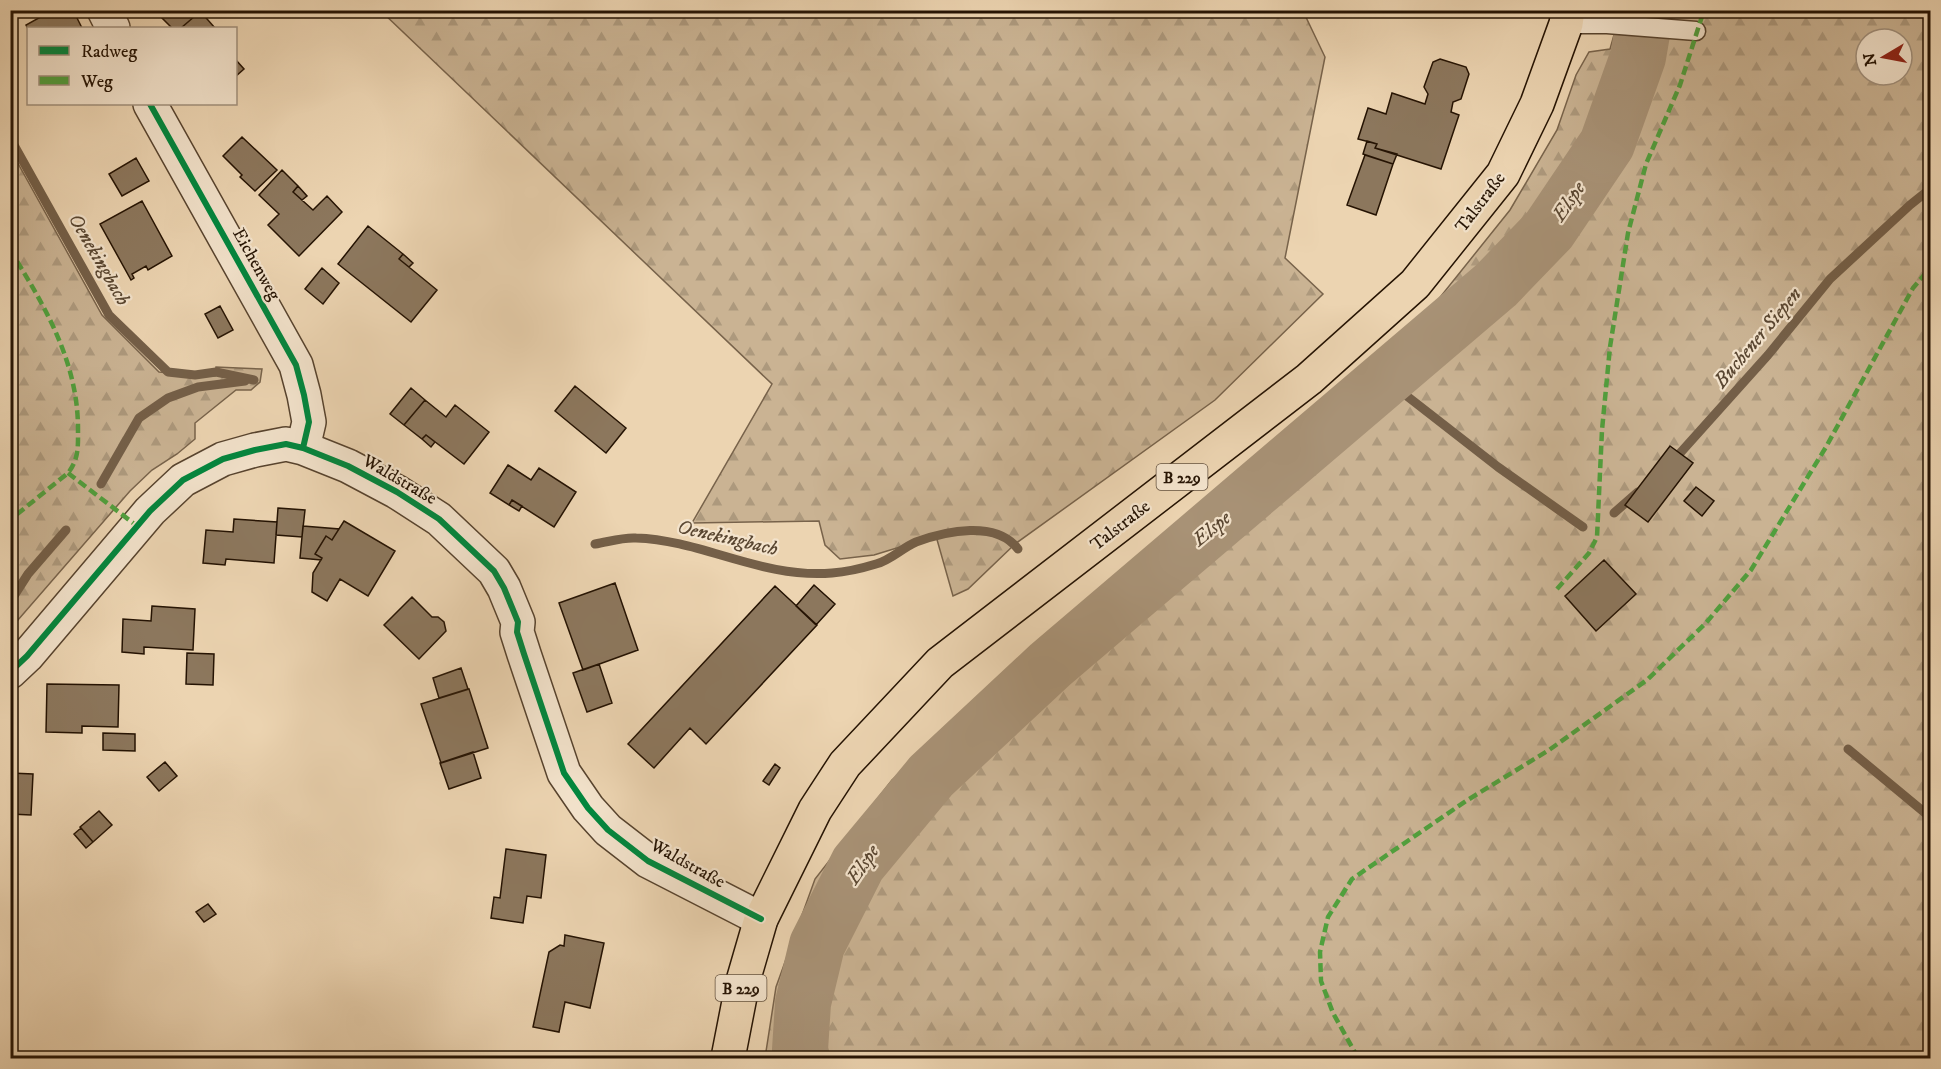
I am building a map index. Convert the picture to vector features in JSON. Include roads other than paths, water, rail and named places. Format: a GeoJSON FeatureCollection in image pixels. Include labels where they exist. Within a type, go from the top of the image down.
{"type":"FeatureCollection","features":[{"type":"Feature","properties":{"kind":"main road","name":"Talstraße"},"geometry":{"type":"LineString","coordinates":[[728,1059],[743,981],[760,919],[815,810],[845,764],[940,663],[1310,379],[1415,284],[1503,174],[1537,104],[1567,17]]}},
{"type":"Feature","properties":{"kind":"street"},"geometry":{"type":"LineString","coordinates":[[104,10],[112,27]]}},
{"type":"Feature","properties":{"kind":"street","name":"Eichenweg"},"geometry":{"type":"LineString","coordinates":[[151,105],[296,365],[309,422],[303,448]]}},
{"type":"Feature","properties":{"kind":"street","name":"Waldstraße"},"geometry":{"type":"LineString","coordinates":[[10,672],[27,656],[150,511],[183,480],[223,459],[247,452],[286,444],[303,448],[348,466],[397,492],[439,519],[494,571],[504,588],[518,622],[517,632],[564,773],[588,808],[608,830],[648,861],[760,919]]}},
{"type":"Feature","properties":{"kind":"lane","name":"Talstraße"},"geometry":{"type":"LineString","coordinates":[[1567,17],[1662,30],[1696,31]]}},
{"type":"Feature","properties":{"kind":"waterway","name":"Elspe"},"geometry":{"type":"LineString","coordinates":[[802,1058],[800,1050],[803,1003],[817,945],[858,864],[931,776],[1050,665],[1496,285],[1549,230],[1607,144],[1638,57],[1646,10]]}},
{"type":"Feature","properties":{"kind":"waterway","name":"Oenekingbach"},"geometry":{"type":"LineString","coordinates":[[10,138],[109,315],[168,372],[195,375],[216,372],[254,380]]}},
{"type":"Feature","properties":{"kind":"waterway","name":"Buchener Siepen"},"geometry":{"type":"LineString","coordinates":[[1673,461],[1768,355],[1830,279],[1930,189]]}},
{"type":"Feature","properties":{"kind":"waterway","name":"Buchener Siepen"},"geometry":{"type":"LineString","coordinates":[[1385,379],[1498,467],[1583,527]]}},
{"type":"Feature","properties":{"kind":"waterway"},"geometry":{"type":"LineString","coordinates":[[101,484],[139,418],[168,398],[198,387],[245,381]]}},
{"type":"Feature","properties":{"kind":"waterway","name":"Buchener Siepen"},"geometry":{"type":"LineString","coordinates":[[1614,513],[1638,492]]}},
{"type":"Feature","properties":{"kind":"waterway"},"geometry":{"type":"LineString","coordinates":[[10,602],[28,574],[66,530]]}},
{"type":"Feature","properties":{"kind":"waterway","name":"Oenekingbach"},"geometry":{"type":"LineString","coordinates":[[595,544],[631,538],[660,540],[757,565],[806,573],[854,570],[887,560],[916,542],[942,534],[970,530],[997,534],[1009,540],[1018,549]]}},
{"type":"Feature","properties":{"kind":"waterway","name":"Oenekingbach"},"geometry":{"type":"LineString","coordinates":[[1001,699],[1006,706]]}},
{"type":"Feature","properties":{"kind":"waterway"},"geometry":{"type":"LineString","coordinates":[[1848,749],[1930,817]]}}]}
